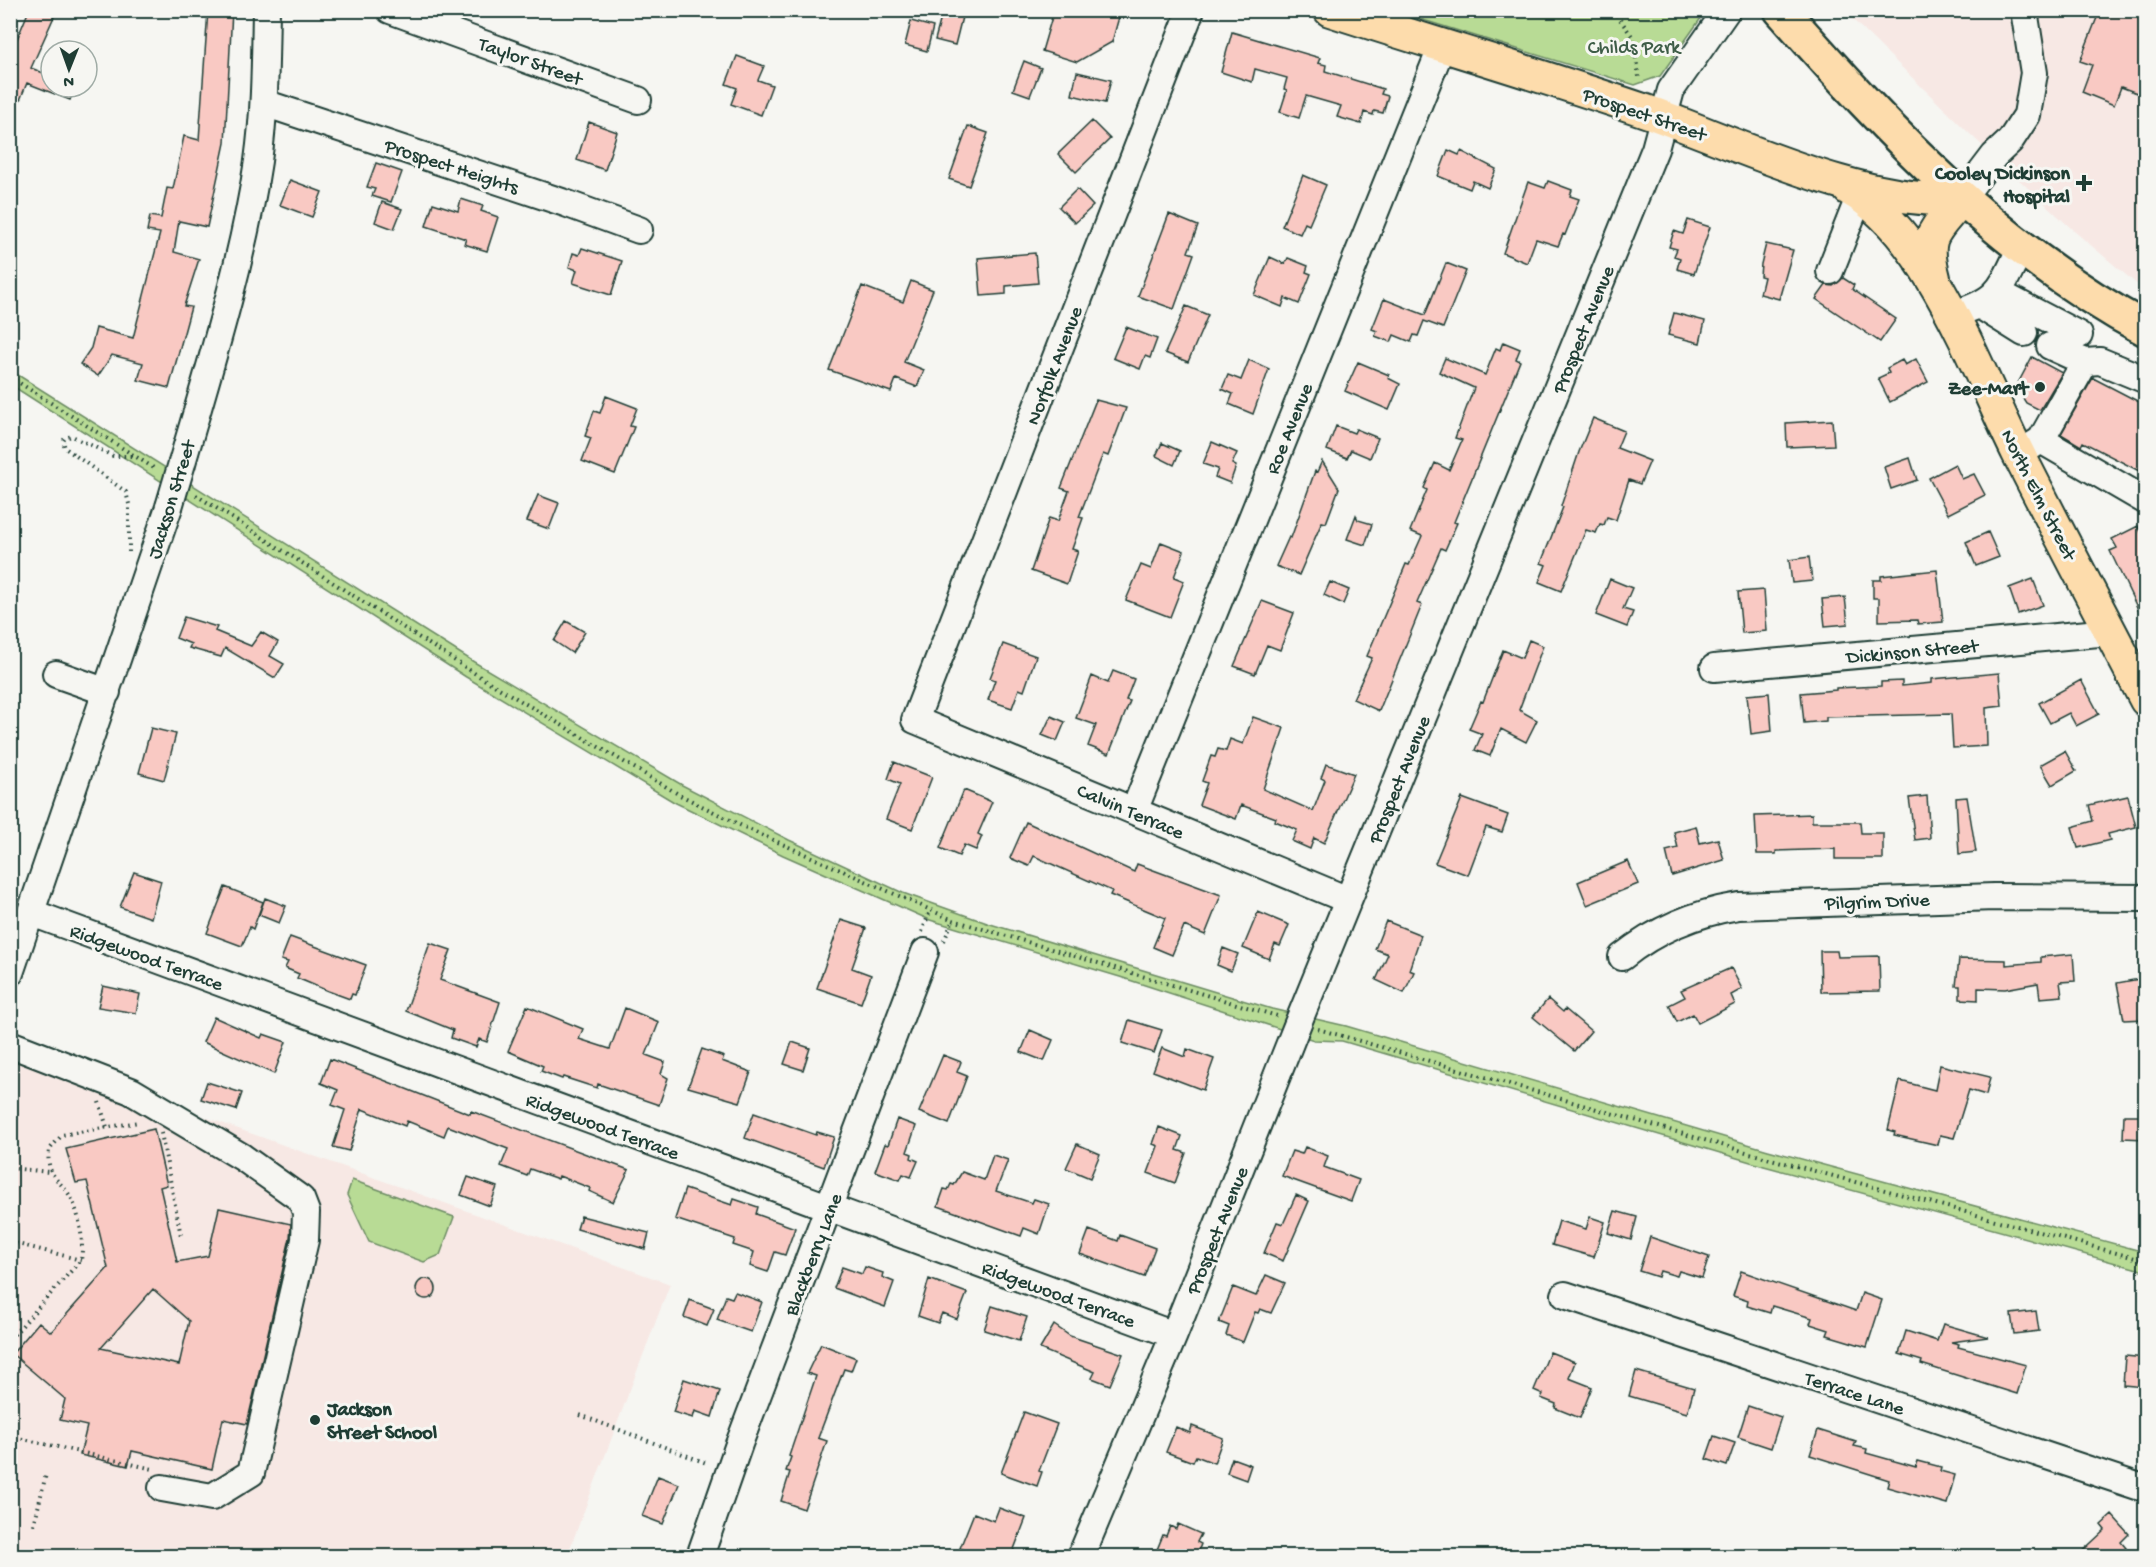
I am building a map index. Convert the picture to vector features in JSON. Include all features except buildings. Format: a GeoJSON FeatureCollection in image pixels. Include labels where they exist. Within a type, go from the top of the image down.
{"type":"FeatureCollection","features":[{"type":"Feature","properties":{"kind":"highway"},"geometry":{"type":"LineString","coordinates":[[1780,10],[1858,98],[1962,198],[2062,280],[2102,306],[2145,329]]}},
{"type":"Feature","properties":{"kind":"main road","name":"Prospect Street"},"geometry":{"type":"LineString","coordinates":[[1330,10],[1664,118],[1830,179],[1906,197],[1937,201],[1962,198]]}},
{"type":"Feature","properties":{"kind":"main road","name":"North Elm Street"},"geometry":{"type":"LineString","coordinates":[[1830,179],[1860,195],[1886,218],[1912,247],[1936,286],[2030,447],[2110,632],[2145,700]]}},
{"type":"Feature","properties":{"kind":"main road","name":"North Elm Street"},"geometry":{"type":"LineString","coordinates":[[1936,286],[1929,258],[1930,239],[1962,198]]}},
{"type":"Feature","properties":{"kind":"street","name":"Jackson Street"},"geometry":{"type":"LineString","coordinates":[[10,973],[169,507],[173,469],[243,234],[258,162],[264,103],[266,10]]}},
{"type":"Feature","properties":{"kind":"street","name":"Taylor Street"},"geometry":{"type":"LineString","coordinates":[[390,10],[638,100]]}},
{"type":"Feature","properties":{"kind":"street","name":"Norfolk Avenue"},"geometry":{"type":"LineString","coordinates":[[915,720],[1191,10]]}},
{"type":"Feature","properties":{"kind":"street","name":"Prospect Avenue"},"geometry":{"type":"LineString","coordinates":[[1081,1557],[1174,1335],[1348,900],[1655,149],[1671,90],[1727,10]]}},
{"type":"Feature","properties":{"kind":"street"},"geometry":{"type":"LineString","coordinates":[[1962,198],[1994,156],[2010,141],[2027,115],[2034,73],[2024,10]]}},
{"type":"Feature","properties":{"kind":"street","name":"Roe Avenue"},"geometry":{"type":"LineString","coordinates":[[1134,811],[1442,46]]}},
{"type":"Feature","properties":{"kind":"street","name":"Prospect Heights"},"geometry":{"type":"LineString","coordinates":[[264,103],[565,203],[639,230]]}},
{"type":"Feature","properties":{"kind":"street"},"geometry":{"type":"LineString","coordinates":[[1830,271],[1860,195]]}},
{"type":"Feature","properties":{"kind":"street"},"geometry":{"type":"LineString","coordinates":[[1951,315],[1989,299],[2021,247]]}},
{"type":"Feature","properties":{"kind":"street"},"geometry":{"type":"LineString","coordinates":[[1989,299],[2024,333]]}},
{"type":"Feature","properties":{"kind":"street"},"geometry":{"type":"LineString","coordinates":[[1989,299],[2071,350],[2100,361],[2143,372]]}},
{"type":"Feature","properties":{"kind":"street"},"geometry":{"type":"LineString","coordinates":[[2102,306],[2071,350],[2030,447],[2145,501]]}},
{"type":"Feature","properties":{"kind":"street","name":"Dickinson Street"},"geometry":{"type":"LineString","coordinates":[[1714,668],[2110,632]]}},
{"type":"Feature","properties":{"kind":"street"},"geometry":{"type":"LineString","coordinates":[[56,674],[107,692]]}},
{"type":"Feature","properties":{"kind":"street","name":"Calvin Terrace"},"geometry":{"type":"LineString","coordinates":[[915,720],[1348,900]]}},
{"type":"Feature","properties":{"kind":"street","name":"Pilgrim Drive"},"geometry":{"type":"LineString","coordinates":[[1622,957],[1642,941],[1671,925],[1711,911],[1739,906],[1994,897],[2145,898]]}},
{"type":"Feature","properties":{"kind":"street","name":"Ridgewood Terrace"},"geometry":{"type":"LineString","coordinates":[[32,914],[1174,1335]]}},
{"type":"Feature","properties":{"kind":"street","name":"Blackberry Lane"},"geometry":{"type":"LineString","coordinates":[[700,1557],[729,1472],[926,952]]}},
{"type":"Feature","properties":{"kind":"street"},"geometry":{"type":"LineString","coordinates":[[10,1044],[131,1091],[242,1157],[301,1199],[306,1212],[305,1240],[251,1473],[212,1497],[158,1479]]}},
{"type":"Feature","properties":{"kind":"street","name":"Terrace Lane"},"geometry":{"type":"LineString","coordinates":[[1565,1295],[2145,1489]]}},
{"type":"Feature","properties":{"kind":"path"},"geometry":{"type":"LineString","coordinates":[[1613,10],[1632,36],[1639,77]]}},
{"type":"Feature","properties":{"kind":"path"},"geometry":{"type":"LineString","coordinates":[[10,377],[134,456],[173,469]]}},
{"type":"Feature","properties":{"kind":"path"},"geometry":{"type":"LineString","coordinates":[[129,554],[129,504],[126,492],[65,448],[63,441],[72,436],[113,456],[134,456]]}},
{"type":"Feature","properties":{"kind":"path"},"geometry":{"type":"LineString","coordinates":[[194,494],[482,678],[680,795],[744,827],[953,920],[1281,1018]]}},
{"type":"Feature","properties":{"kind":"path"},"geometry":{"type":"LineString","coordinates":[[1315,1028],[1767,1158],[2145,1261]]}},
{"type":"Feature","properties":{"kind":"path"},"geometry":{"type":"LineString","coordinates":[[10,1339],[81,1260],[83,1247],[74,1202],[49,1172],[49,1150],[62,1135],[148,1120]]}},
{"type":"Feature","properties":{"kind":"path"},"geometry":{"type":"LineString","coordinates":[[160,1129],[181,1236]]}},
{"type":"Feature","properties":{"kind":"path"},"geometry":{"type":"LineString","coordinates":[[10,1168],[49,1172]]}},
{"type":"Feature","properties":{"kind":"path"},"geometry":{"type":"LineString","coordinates":[[10,1242],[81,1260]]}},
{"type":"Feature","properties":{"kind":"path"},"geometry":{"type":"LineString","coordinates":[[10,1329],[17,1331]]}},
{"type":"Feature","properties":{"kind":"path"},"geometry":{"type":"LineString","coordinates":[[580,1415],[729,1472]]}},
{"type":"Feature","properties":{"kind":"path"},"geometry":{"type":"LineString","coordinates":[[10,1436],[158,1479]]}},
{"type":"Feature","properties":{"kind":"path"},"geometry":{"type":"LineString","coordinates":[[34,1525],[46,1474]]}},
{"type":"Feature","properties":{"kind":"path"},"geometry":{"type":"LineString","coordinates":[[24,1554],[27,1555],[28,1550]]}},
{"type":"Feature","properties":{"kind":"path"},"geometry":{"type":"LineString","coordinates":[[137,1551],[139,1557]]}},
{"type":"Feature","properties":{"kind":"shaded area","name":"Cooley Dickinson Hospital"},"geometry":{"type":"Polygon","coordinates":[[[1844,11],[2145,11],[2145,291],[2074,231],[1971,135],[1844,11]]]}},
{"type":"Feature","properties":{"kind":"shaded area","name":"Jackson Street School"},"geometry":{"type":"Polygon","coordinates":[[[10,1047],[670,1284],[567,1556],[11,1556],[10,1047]]]}},
{"type":"Feature","properties":{"kind":"green space","name":"Childs Park"},"geometry":{"type":"Polygon","coordinates":[[[1394,11],[1706,11],[1660,76],[1635,85],[1394,11]]]}},
{"type":"Feature","properties":{"kind":"green space"},"geometry":{"type":"Polygon","coordinates":[[[10,370],[474,662],[682,785],[789,840],[903,893],[987,923],[1272,1009],[1346,1026],[1768,1150],[2145,1252],[2145,1271],[1764,1166],[1342,1041],[1314,1040],[1120,977],[930,920],[783,855],[674,802],[466,677],[11,385],[10,370]]]}},
{"type":"Feature","properties":{"kind":"green space"},"geometry":{"type":"Polygon","coordinates":[[[352,1180],[454,1217],[440,1255],[424,1262],[369,1242],[347,1195],[352,1180]]]}},
{"type":"Feature","properties":{"kind":"place","name":"Cooley Dickinson Hospital"},"geometry":{"type":"Point","coordinates":[2084,183]}},
{"type":"Feature","properties":{"kind":"place","name":"Zee-Mart"},"geometry":{"type":"Point","coordinates":[2040,387]}},
{"type":"Feature","properties":{"kind":"place","name":"Jackson Street School"},"geometry":{"type":"Point","coordinates":[315,1420]}}]}
